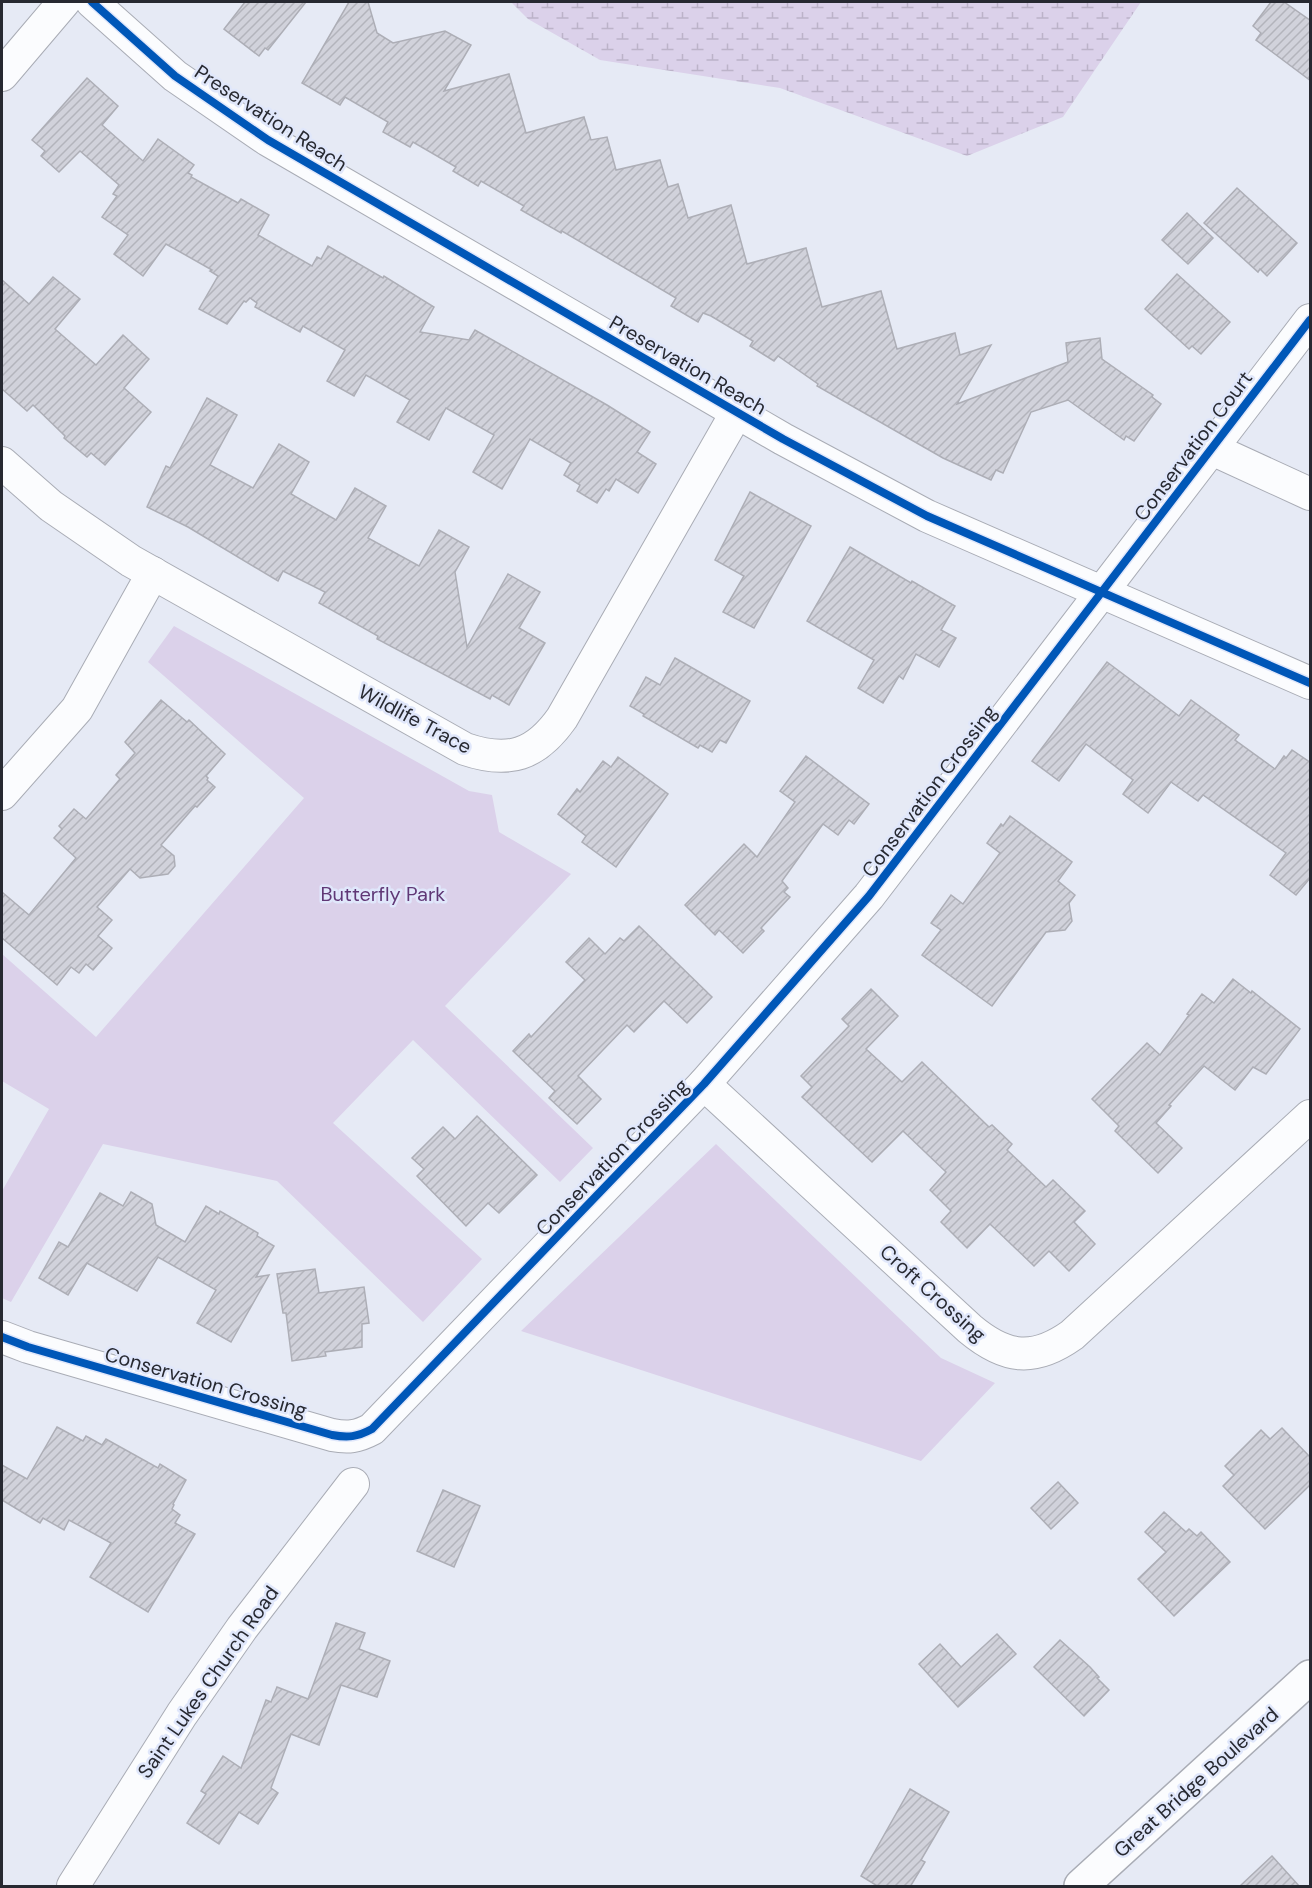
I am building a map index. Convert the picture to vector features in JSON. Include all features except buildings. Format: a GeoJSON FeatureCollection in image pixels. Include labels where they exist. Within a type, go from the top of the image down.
{"type":"FeatureCollection","features":[{"type":"Feature","properties":{"kind":"main road","name":"Great Bridge Boulevard"},"geometry":{"type":"LineString","coordinates":[[1082,1887],[1311,1677]]}},
{"type":"Feature","properties":{"kind":"street"},"geometry":{"type":"LineString","coordinates":[[2,75],[64,2]]}},
{"type":"Feature","properties":{"kind":"street","name":"Preservation Reach"},"geometry":{"type":"LineString","coordinates":[[92,2],[176,76],[268,140],[737,412],[927,516],[1311,683]]}},
{"type":"Feature","properties":{"kind":"street","name":"Conservation Court"},"geometry":{"type":"LineString","coordinates":[[1102,592],[1311,320]]}},
{"type":"Feature","properties":{"kind":"street","name":"Wildlife Trace"},"geometry":{"type":"LineString","coordinates":[[2,463],[51,506],[131,561],[465,749],[480,754],[499,756],[516,754],[533,748],[550,736],[737,412]]}},
{"type":"Feature","properties":{"kind":"street"},"geometry":{"type":"LineString","coordinates":[[1212,449],[1311,494]]}},
{"type":"Feature","properties":{"kind":"street"},"geometry":{"type":"LineString","coordinates":[[2,794],[76,709],[153,573]]}},
{"type":"Feature","properties":{"kind":"street","name":"Conservation Crossing"},"geometry":{"type":"LineString","coordinates":[[2,1337],[28,1347],[310,1429],[348,1438],[372,1429],[705,1084],[869,897],[1102,592]]}},
{"type":"Feature","properties":{"kind":"street","name":"Croft Crossing"},"geometry":{"type":"LineString","coordinates":[[705,1084],[970,1329],[1000,1350],[1016,1353],[1044,1351],[1057,1346],[1072,1335],[1311,1116]]}},
{"type":"Feature","properties":{"kind":"street","name":"Saint Lukes Church Road"},"geometry":{"type":"LineString","coordinates":[[72,1887],[182,1714],[242,1628],[353,1484]]}},
{"type":"Feature","properties":{"kind":"green space"},"geometry":{"type":"Polygon","coordinates":[[[511,2],[1141,2],[1063,117],[967,156],[780,88],[600,60],[528,19],[511,2]]]}},
{"type":"Feature","properties":{"kind":"green space","name":"Butterfly Park"},"geometry":{"type":"Polygon","coordinates":[[[174,626],[469,791],[492,795],[499,832],[571,874],[445,1006],[593,1148],[560,1182],[413,1040],[333,1123],[482,1259],[423,1322],[277,1181],[103,1144],[11,1302],[2,1298],[2,1191],[49,1109],[2,1081],[2,954],[96,1037],[304,798],[148,662],[174,626]]]}},
{"type":"Feature","properties":{"kind":"green space"},"geometry":{"type":"Polygon","coordinates":[[[716,1144],[941,1358],[995,1383],[921,1461],[521,1331],[716,1144]]]}},
{"type":"Feature","properties":{"kind":"cycle path"},"geometry":{"type":"LineString","coordinates":[[92,2],[175,76],[268,140],[783,439],[927,516],[1310,683]]}},
{"type":"Feature","properties":{"kind":"cycle path"},"geometry":{"type":"LineString","coordinates":[[2,1337],[28,1347],[332,1435],[352,1436],[372,1429],[704,1084],[869,896],[1310,320]]}}]}
